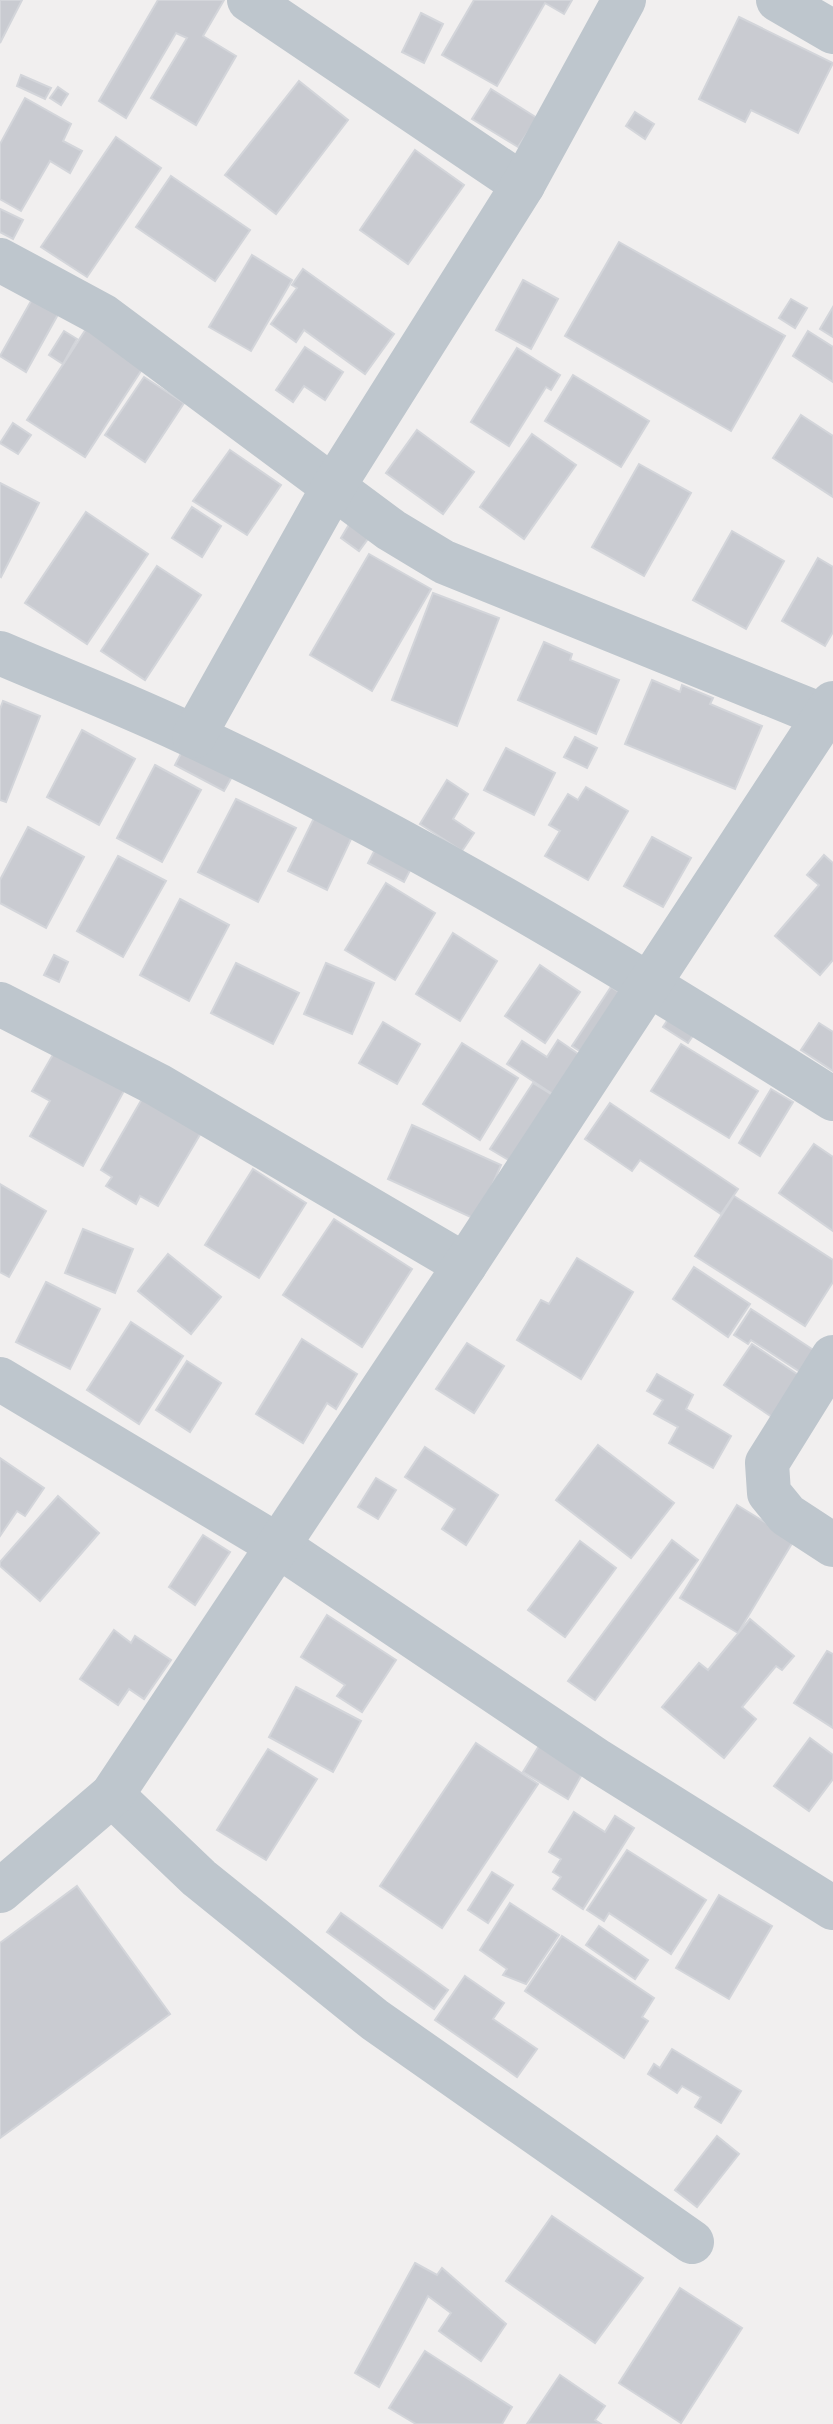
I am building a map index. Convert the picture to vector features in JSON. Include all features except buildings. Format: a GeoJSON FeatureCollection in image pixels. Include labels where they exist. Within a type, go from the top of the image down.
{"type":"FeatureCollection","features":[{"type":"Feature","properties":{"kind":"street"},"geometry":{"type":"LineString","coordinates":[[249,0],[523,185]]}},
{"type":"Feature","properties":{"kind":"street"},"geometry":{"type":"LineString","coordinates":[[194,736],[335,484],[523,185],[624,0]]}},
{"type":"Feature","properties":{"kind":"street"},"geometry":{"type":"LineString","coordinates":[[778,0],[833,32]]}},
{"type":"Feature","properties":{"kind":"street"},"geometry":{"type":"LineString","coordinates":[[0,260],[102,315],[335,484],[391,530],[444,562],[828,709],[465,1265],[112,1795],[0,1891]]}},
{"type":"Feature","properties":{"kind":"street"},"geometry":{"type":"LineString","coordinates":[[0,653],[194,736],[438,861],[650,983],[833,1099]]}},
{"type":"Feature","properties":{"kind":"street"},"geometry":{"type":"LineString","coordinates":[[0,1004],[158,1085],[465,1265]]}},
{"type":"Feature","properties":{"kind":"street"},"geometry":{"type":"LineString","coordinates":[[833,1357],[767,1463],[769,1493],[787,1515],[833,1545]]}},
{"type":"Feature","properties":{"kind":"street"},"geometry":{"type":"LineString","coordinates":[[0,1379],[277,1545],[598,1761],[833,1908]]}},
{"type":"Feature","properties":{"kind":"street"},"geometry":{"type":"LineString","coordinates":[[112,1795],[199,1878],[375,2020],[692,2242]]}}]}
